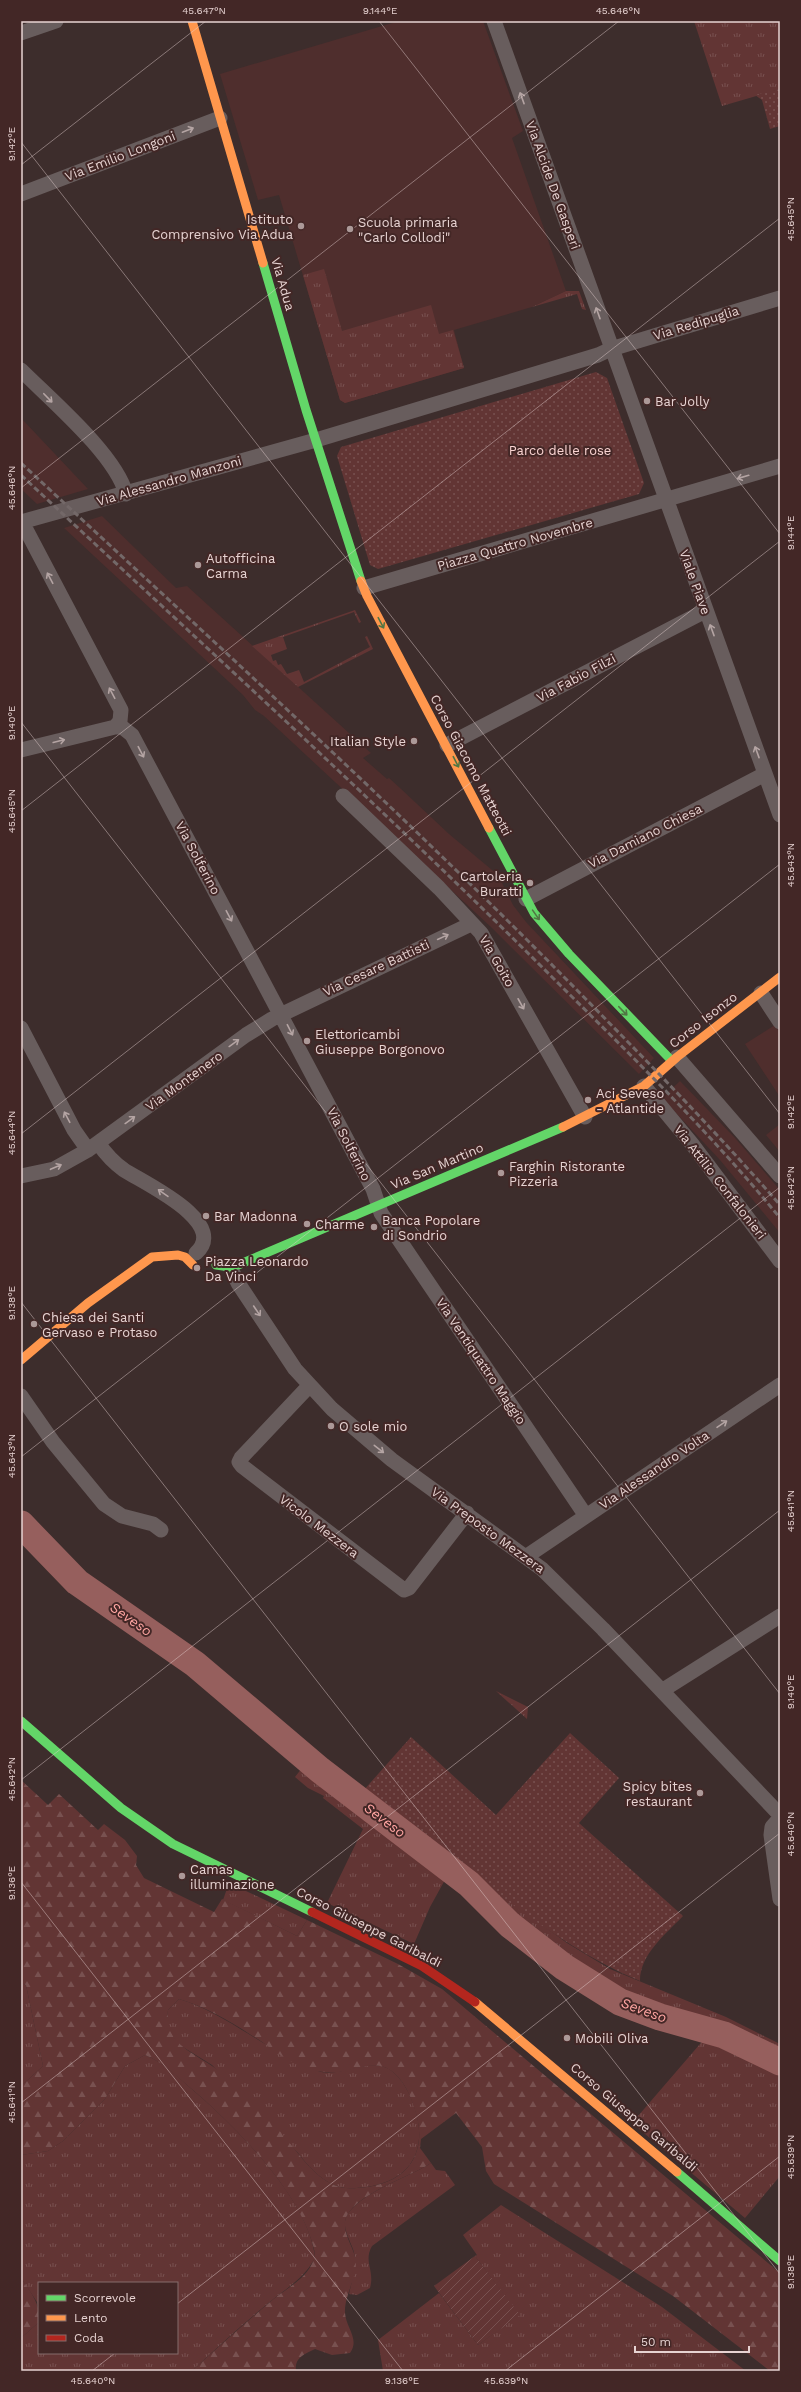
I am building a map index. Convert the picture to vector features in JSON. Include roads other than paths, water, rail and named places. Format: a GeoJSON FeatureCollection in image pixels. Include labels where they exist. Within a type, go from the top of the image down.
{"type":"FeatureCollection","features":[{"type":"Feature","properties":{"kind":"street"},"geometry":{"type":"LineString","coordinates":[[21,33],[56,21]]}},
{"type":"Feature","properties":{"kind":"street","name":"Via Adua"},"geometry":{"type":"LineString","coordinates":[[192,21],[316,440]]}},
{"type":"Feature","properties":{"kind":"street","name":"Via Alcide De Gasperi"},"geometry":{"type":"LineString","coordinates":[[494,21],[611,349]]}},
{"type":"Feature","properties":{"kind":"street","name":"Via Emilio Longoni"},"geometry":{"type":"LineString","coordinates":[[21,194],[220,118]]}},
{"type":"Feature","properties":{"kind":"street","name":"Via Redipuglia"},"geometry":{"type":"LineString","coordinates":[[611,349],[780,298]]}},
{"type":"Feature","properties":{"kind":"street"},"geometry":{"type":"LineString","coordinates":[[316,440],[598,356],[611,349]]}},
{"type":"Feature","properties":{"kind":"street","name":"Viale Piave"},"geometry":{"type":"LineString","coordinates":[[611,349],[780,815]]}},
{"type":"Feature","properties":{"kind":"street"},"geometry":{"type":"LineString","coordinates":[[21,370],[106,456],[120,477],[126,494]]}},
{"type":"Feature","properties":{"kind":"street","name":"Via Alessandro Manzoni"},"geometry":{"type":"LineString","coordinates":[[21,522],[316,440]]}},
{"type":"Feature","properties":{"kind":"street","name":"Corso Giacomo Matteotti"},"geometry":{"type":"LineString","coordinates":[[316,440],[364,588],[526,899],[545,928],[674,1059]]}},
{"type":"Feature","properties":{"kind":"street","name":"Piazza Quattro Novembre"},"geometry":{"type":"LineString","coordinates":[[364,588],[780,466]]}},
{"type":"Feature","properties":{"kind":"street"},"geometry":{"type":"LineString","coordinates":[[21,522],[121,710],[120,721],[115,727],[21,750]]}},
{"type":"Feature","properties":{"kind":"street","name":"Via Fabio Filzi"},"geometry":{"type":"LineString","coordinates":[[447,745],[705,611]]}},
{"type":"Feature","properties":{"kind":"street","name":"Via Solferino"},"geometry":{"type":"LineString","coordinates":[[115,727],[122,727],[132,735],[373,1189],[378,1206]]}},
{"type":"Feature","properties":{"kind":"street","name":"Via Damiano Chiesa"},"geometry":{"type":"LineString","coordinates":[[526,899],[765,774]]}},
{"type":"Feature","properties":{"kind":"street","name":"Via Goito"},"geometry":{"type":"LineString","coordinates":[[343,796],[439,888],[481,933],[585,1117]]}},
{"type":"Feature","properties":{"kind":"street","name":"Via Cesare Battisti"},"geometry":{"type":"LineString","coordinates":[[281,1014],[471,924]]}},
{"type":"Feature","properties":{"kind":"street","name":"Corso Isonzo"},"geometry":{"type":"LineString","coordinates":[[644,1086],[674,1059],[780,977]]}},
{"type":"Feature","properties":{"kind":"street"},"geometry":{"type":"LineString","coordinates":[[760,992],[780,1022]]}},
{"type":"Feature","properties":{"kind":"street","name":"Via Montenero"},"geometry":{"type":"LineString","coordinates":[[21,1176],[54,1169],[93,1147],[246,1035],[281,1014]]}},
{"type":"Feature","properties":{"kind":"street"},"geometry":{"type":"LineString","coordinates":[[23,1036],[74,1130],[93,1147],[122,1169],[149,1183],[194,1217],[203,1237],[201,1261]]}},
{"type":"Feature","properties":{"kind":"street"},"geometry":{"type":"LineString","coordinates":[[674,1059],[780,1176]]}},
{"type":"Feature","properties":{"kind":"street","name":"Via San Martino"},"geometry":{"type":"LineString","coordinates":[[230,1269],[585,1117],[644,1086]]}},
{"type":"Feature","properties":{"kind":"street","name":"Via Attilio Confalonieri"},"geometry":{"type":"LineString","coordinates":[[644,1086],[692,1144],[780,1261]]}},
{"type":"Feature","properties":{"kind":"street","name":"Via Ventiquattro Maggio"},"geometry":{"type":"LineString","coordinates":[[378,1206],[586,1516]]}},
{"type":"Feature","properties":{"kind":"street"},"geometry":{"type":"LineString","coordinates":[[21,1360],[92,1300],[154,1256],[169,1254],[230,1269]]}},
{"type":"Feature","properties":{"kind":"street","name":"Via Preposto Mezzera"},"geometry":{"type":"LineString","coordinates":[[230,1269],[309,1386],[341,1418],[442,1497],[527,1556],[603,1628],[780,1816]]}},
{"type":"Feature","properties":{"kind":"street","name":"Via Alessandro Volta"},"geometry":{"type":"LineString","coordinates":[[527,1556],[780,1385]]}},
{"type":"Feature","properties":{"kind":"street","name":"Vicolo Mezzera"},"geometry":{"type":"LineString","coordinates":[[309,1386],[241,1458],[239,1462],[242,1466],[404,1590],[409,1588],[467,1513]]}},
{"type":"Feature","properties":{"kind":"street"},"geometry":{"type":"LineString","coordinates":[[21,1396],[53,1442],[104,1504],[122,1516],[153,1524],[161,1530]]}},
{"type":"Feature","properties":{"kind":"street"},"geometry":{"type":"LineString","coordinates":[[663,1690],[780,1616]]}},
{"type":"Feature","properties":{"kind":"street","name":"Corso Giuseppe Garibaldi"},"geometry":{"type":"LineString","coordinates":[[21,1721],[121,1808],[146,1827],[173,1844],[422,1966],[448,1982],[571,2081],[780,2261]]}},
{"type":"Feature","properties":{"kind":"street"},"geometry":{"type":"LineString","coordinates":[[780,1816],[772,1827],[771,1835],[780,1898]]}},
{"type":"Feature","properties":{"kind":"waterway","name":"Seveso"},"geometry":{"type":"LineString","coordinates":[[21,1524],[77,1582],[195,1664],[320,1770],[469,1884],[510,1925],[564,1967],[620,2002],[660,2017],[724,2035],[780,2062]]}},
{"type":"Feature","properties":{"kind":"railway"},"geometry":{"type":"LineString","coordinates":[[21,463],[297,718],[501,914],[622,1035],[728,1147],[780,1205]]}},
{"type":"Feature","properties":{"kind":"railway"},"geometry":{"type":"LineString","coordinates":[[21,475],[293,728],[494,920],[673,1098],[728,1157],[780,1218]]}},
{"type":"Feature","properties":{"kind":"place","name":"Istituto Comprensivo Via Adua"},"geometry":{"type":"Point","coordinates":[301,226]}},
{"type":"Feature","properties":{"kind":"place","name":"Scuola primaria \"Carlo Collodi\""},"geometry":{"type":"Point","coordinates":[350,229]}},
{"type":"Feature","properties":{"kind":"place","name":"Bar Jolly"},"geometry":{"type":"Point","coordinates":[647,401]}},
{"type":"Feature","properties":{"kind":"place","name":"Autofficina Carma"},"geometry":{"type":"Point","coordinates":[198,565]}},
{"type":"Feature","properties":{"kind":"place","name":"Italian Style"},"geometry":{"type":"Point","coordinates":[414,741]}},
{"type":"Feature","properties":{"kind":"place","name":"Cartoleria Buratti"},"geometry":{"type":"Point","coordinates":[530,883]}},
{"type":"Feature","properties":{"kind":"place","name":"Elettoricambi Giuseppe Borgonovo"},"geometry":{"type":"Point","coordinates":[307,1041]}},
{"type":"Feature","properties":{"kind":"place","name":"Aci Seveso - Atlantide"},"geometry":{"type":"Point","coordinates":[588,1100]}},
{"type":"Feature","properties":{"kind":"place","name":"Farghin Ristorante Pizzeria"},"geometry":{"type":"Point","coordinates":[501,1173]}},
{"type":"Feature","properties":{"kind":"place","name":"Bar Madonna"},"geometry":{"type":"Point","coordinates":[206,1216]}},
{"type":"Feature","properties":{"kind":"place","name":"Charme"},"geometry":{"type":"Point","coordinates":[307,1224]}},
{"type":"Feature","properties":{"kind":"place","name":"Banca Popolare di Sondrio"},"geometry":{"type":"Point","coordinates":[374,1227]}},
{"type":"Feature","properties":{"kind":"place","name":"Piazza Leonardo Da Vinci"},"geometry":{"type":"Point","coordinates":[197,1268]}},
{"type":"Feature","properties":{"kind":"place","name":"Chiesa dei Santi Gervaso e Protaso"},"geometry":{"type":"Point","coordinates":[34,1324]}},
{"type":"Feature","properties":{"kind":"place","name":"O sole mio"},"geometry":{"type":"Point","coordinates":[331,1426]}},
{"type":"Feature","properties":{"kind":"place","name":"Spicy bites restaurant"},"geometry":{"type":"Point","coordinates":[700,1793]}},
{"type":"Feature","properties":{"kind":"place","name":"Camas illuminazione"},"geometry":{"type":"Point","coordinates":[182,1876]}},
{"type":"Feature","properties":{"kind":"place","name":"Mobili Oliva"},"geometry":{"type":"Point","coordinates":[567,2038]}},
{"type":"Feature","properties":{"kind":"park label","name":"Parco delle rose"},"geometry":{"type":"Point","coordinates":[560,450]}}]}
